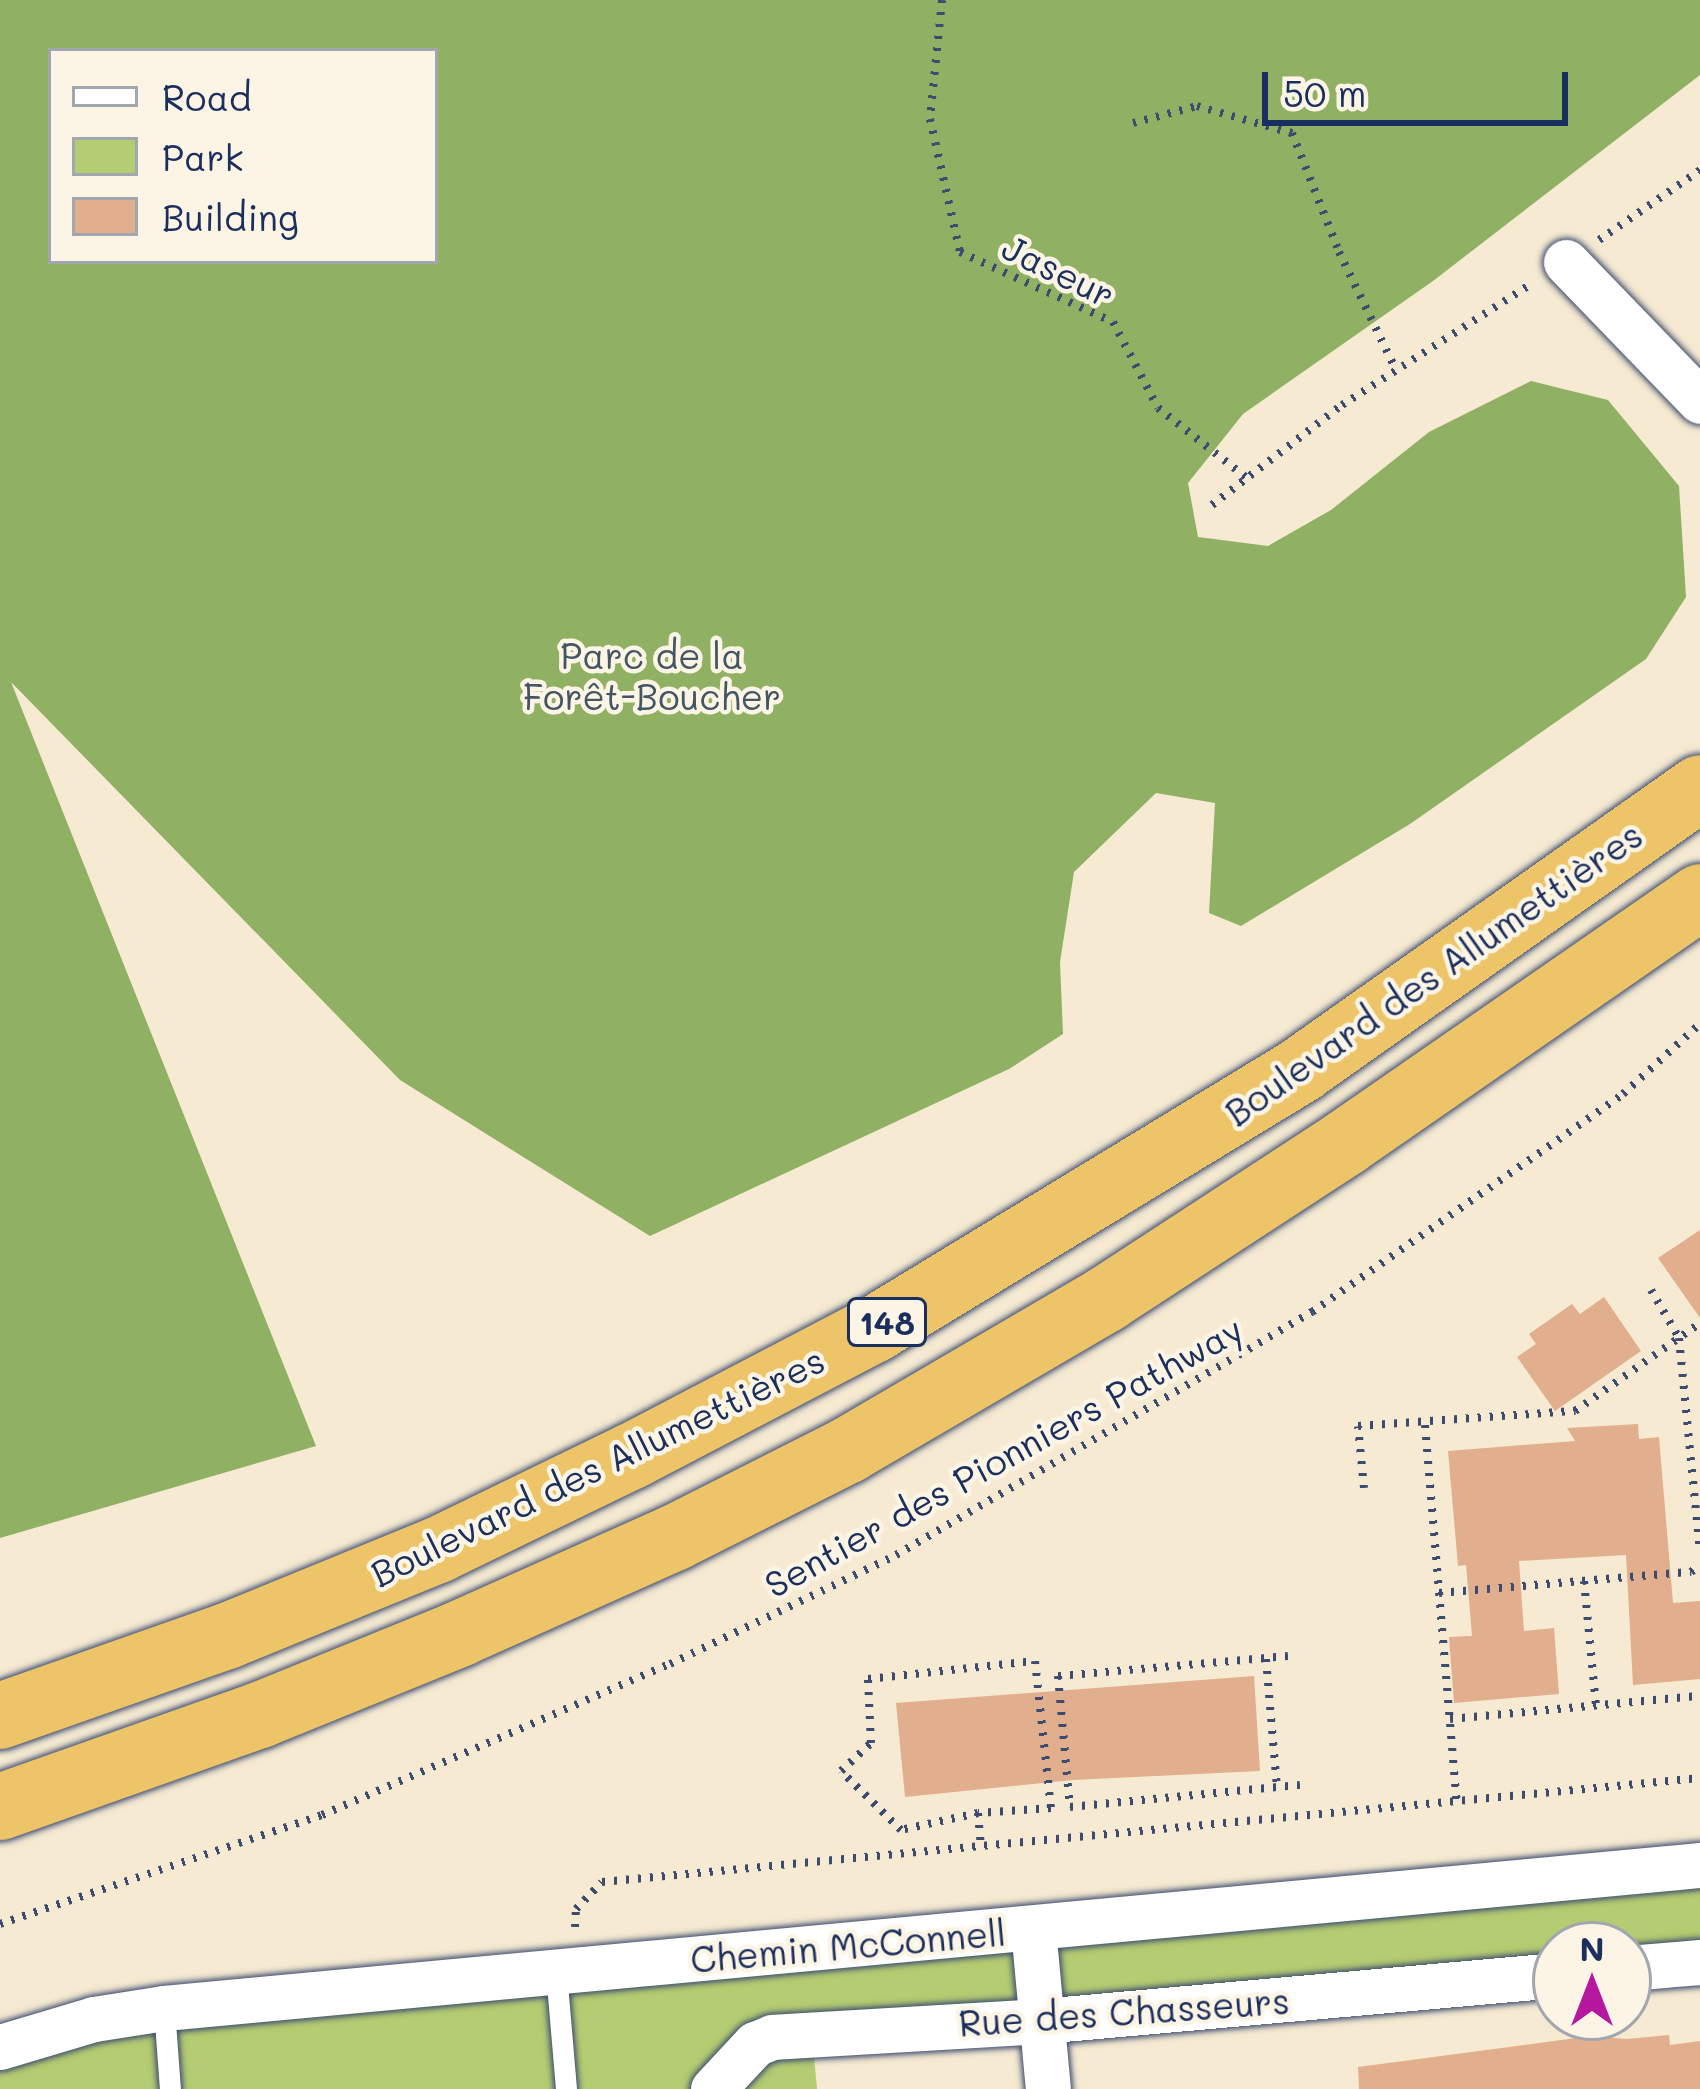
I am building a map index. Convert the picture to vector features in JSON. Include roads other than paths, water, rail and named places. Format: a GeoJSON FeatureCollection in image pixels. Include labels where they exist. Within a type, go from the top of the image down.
{"type":"FeatureCollection","features":[{"type":"Feature","properties":{"kind":"highway","name":"Boulevard des Allumettières"},"geometry":{"type":"LineString","coordinates":[[0,1716],[226,1636],[438,1550],[632,1456],[875,1329],[1302,1070],[1700,788]]}},
{"type":"Feature","properties":{"kind":"highway","name":"148"},"geometry":{"type":"LineString","coordinates":[[0,1807],[260,1715],[459,1634],[674,1538],[848,1450],[1106,1299],[1345,1143],[1700,897]]}},
{"type":"Feature","properties":{"kind":"street"},"geometry":{"type":"LineString","coordinates":[[1566,262],[1700,401]]}},
{"type":"Feature","properties":{"kind":"street","name":"Chemin McConnell"},"geometry":{"type":"LineString","coordinates":[[0,2047],[94,2019],[164,2008],[1700,1865]]}},
{"type":"Feature","properties":{"kind":"street"},"geometry":{"type":"LineString","coordinates":[[1033,1928],[1048,2089]]}},
{"type":"Feature","properties":{"kind":"street"},"geometry":{"type":"LineString","coordinates":[[1652,1966],[1700,1962]]}},
{"type":"Feature","properties":{"kind":"street","name":"Rue des Chasseurs"},"geometry":{"type":"LineString","coordinates":[[713,2089],[755,2044],[772,2037],[1041,2021],[1532,1977]]}},
{"type":"Feature","properties":{"kind":"lane"},"geometry":{"type":"LineString","coordinates":[[565,1972],[566,2089]]}},
{"type":"Feature","properties":{"kind":"lane"},"geometry":{"type":"LineString","coordinates":[[164,2008],[170,2089]]}},
{"type":"Feature","properties":{"kind":"park label","name":"Parc de la Forêt-Boucher"},"geometry":{"type":"Point","coordinates":[652,674]}}]}
